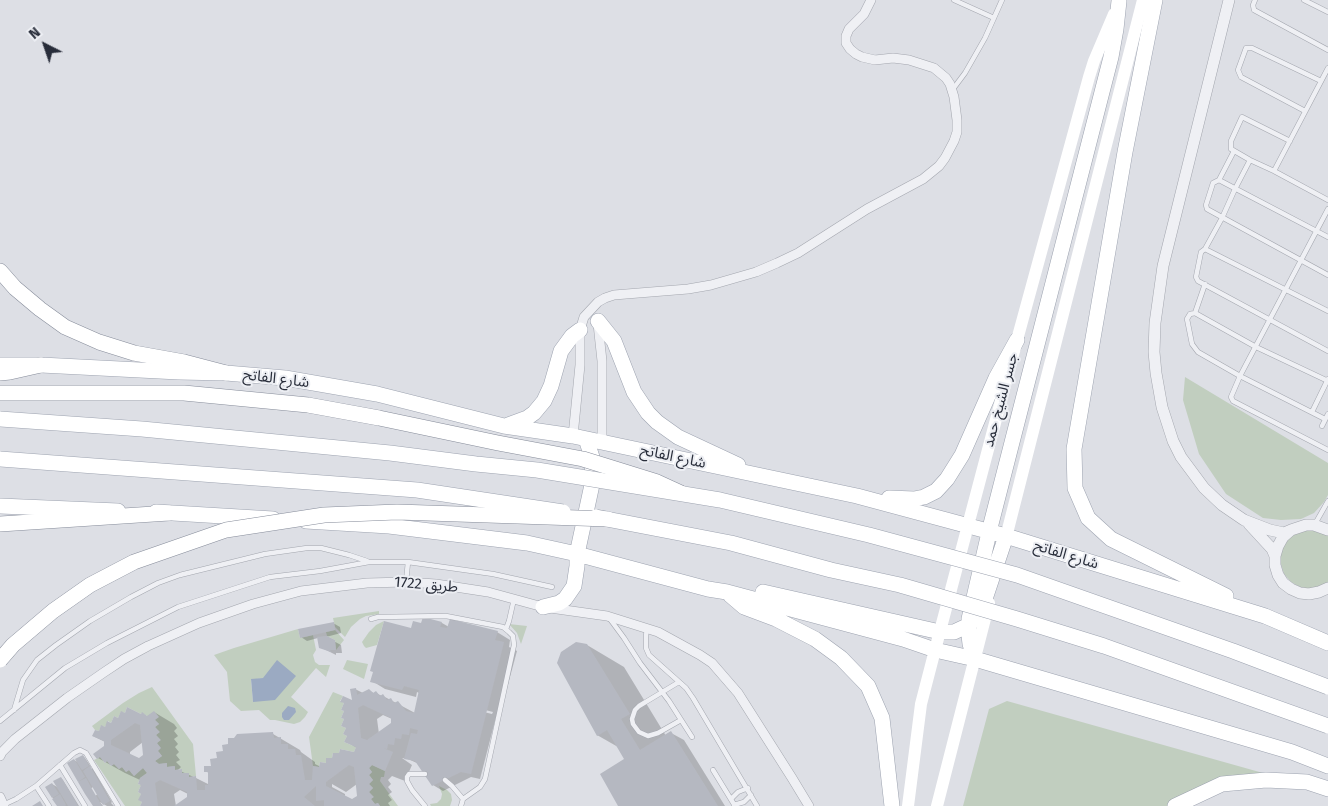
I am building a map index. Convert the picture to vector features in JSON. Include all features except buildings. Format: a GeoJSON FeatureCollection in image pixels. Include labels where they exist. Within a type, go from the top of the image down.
{"type":"FeatureCollection","features":[{"type":"Feature","properties":{"kind":"main road"},"geometry":{"type":"LineString","coordinates":[[975,659],[970,644],[969,625],[989,532],[1111,57],[1119,0]]}},
{"type":"Feature","properties":{"kind":"main road","name":"جسر الشيخ حمد"},"geometry":{"type":"LineString","coordinates":[[908,806],[921,704],[967,526],[1088,77],[1111,24],[1119,0]]}},
{"type":"Feature","properties":{"kind":"main road"},"geometry":{"type":"LineString","coordinates":[[937,806],[1143,0]]}},
{"type":"Feature","properties":{"kind":"main road"},"geometry":{"type":"LineString","coordinates":[[1154,0],[1125,152],[1074,450],[1075,488],[1088,518],[1111,539],[1265,616]]}},
{"type":"Feature","properties":{"kind":"main road"},"geometry":{"type":"LineString","coordinates":[[0,271],[15,288],[52,318],[99,342],[134,353],[184,362],[226,373]]}},
{"type":"Feature","properties":{"kind":"main road"},"geometry":{"type":"LineString","coordinates":[[595,314],[614,341],[634,392],[648,413],[657,422],[678,437],[765,476]]}},
{"type":"Feature","properties":{"kind":"main road"},"geometry":{"type":"LineString","coordinates":[[504,426],[527,418],[540,407],[548,394],[561,351],[572,336],[580,330]]}},
{"type":"Feature","properties":{"kind":"main road"},"geometry":{"type":"LineString","coordinates":[[857,496],[914,499],[924,497],[941,487],[957,464],[996,378],[1017,340]]}},
{"type":"Feature","properties":{"kind":"main road","name":"شارع الفاتح"},"geometry":{"type":"LineString","coordinates":[[0,365],[226,373],[285,378],[377,394],[504,426],[602,442],[857,496],[1006,536],[1265,616],[1328,643]]}},
{"type":"Feature","properties":{"kind":"main road"},"geometry":{"type":"LineString","coordinates":[[0,373],[41,365]]}},
{"type":"Feature","properties":{"kind":"main road"},"geometry":{"type":"LineString","coordinates":[[0,393],[184,393],[308,405],[582,459],[657,482],[681,493]]}},
{"type":"Feature","properties":{"kind":"main road"},"geometry":{"type":"LineString","coordinates":[[0,418],[142,428],[390,453],[537,470],[729,502],[860,532],[1017,575],[1233,651],[1328,687]]}},
{"type":"Feature","properties":{"kind":"main road"},"geometry":{"type":"LineString","coordinates":[[543,607],[559,603],[565,599],[574,586],[577,554],[593,480],[592,457],[580,438]]}},
{"type":"Feature","properties":{"kind":"main road"},"geometry":{"type":"LineString","coordinates":[[0,459],[417,490],[608,519],[731,543],[831,570],[900,585],[1008,616],[1104,646],[1328,726]]}},
{"type":"Feature","properties":{"kind":"main road"},"geometry":{"type":"LineString","coordinates":[[0,506],[169,513],[388,526],[527,543],[577,554],[708,589],[727,592],[903,639],[935,650],[975,659],[1292,752],[1328,766]]}},
{"type":"Feature","properties":{"kind":"main road"},"geometry":{"type":"LineString","coordinates":[[0,660],[12,645],[53,610],[90,585],[134,562],[226,530],[324,515],[397,512],[608,519]]}},
{"type":"Feature","properties":{"kind":"main road"},"geometry":{"type":"LineString","coordinates":[[0,524],[169,513]]}},
{"type":"Feature","properties":{"kind":"main road"},"geometry":{"type":"LineString","coordinates":[[727,592],[749,589],[940,632],[954,632],[969,625],[982,608],[1006,536]]}},
{"type":"Feature","properties":{"kind":"main road"},"geometry":{"type":"LineString","coordinates":[[727,592],[744,607],[776,619],[815,639],[841,658],[868,686],[882,718],[892,806]]}},
{"type":"Feature","properties":{"kind":"main road"},"geometry":{"type":"LineString","coordinates":[[1175,806],[1222,784],[1266,780],[1307,782],[1328,789]]}},
{"type":"Feature","properties":{"kind":"street"},"geometry":{"type":"LineString","coordinates":[[602,442],[602,361],[595,314],[604,298],[711,285],[778,264],[867,209],[923,179],[946,158],[957,132],[957,120],[952,90],[946,78],[934,68],[901,59],[885,60],[856,54],[846,43],[849,29],[864,14],[871,0]]}},
{"type":"Feature","properties":{"kind":"street"},"geometry":{"type":"LineString","coordinates":[[1230,0],[1163,266],[1156,313],[1154,352],[1156,373],[1162,407],[1170,432],[1181,457],[1204,488],[1222,505],[1244,520],[1272,549],[1278,575],[1283,583],[1300,593],[1310,594],[1328,588]]}},
{"type":"Feature","properties":{"kind":"street"},"geometry":{"type":"LineString","coordinates":[[580,438],[580,330],[584,317],[595,314]]}},
{"type":"Feature","properties":{"kind":"street"},"geometry":{"type":"LineString","coordinates":[[1244,520],[1270,530],[1284,532],[1306,525],[1314,525],[1328,530]]}},
{"type":"Feature","properties":{"kind":"street"},"geometry":{"type":"LineString","coordinates":[[1274,556],[1283,537],[1291,530]]}},
{"type":"Feature","properties":{"kind":"street","name":"طريق 1722"},"geometry":{"type":"LineString","coordinates":[[0,756],[15,739],[67,698],[103,673],[148,646],[199,623],[253,604],[301,591],[367,583],[406,582],[436,584],[488,592],[543,607],[607,616],[658,632],[700,655],[712,663],[738,693],[809,806]]}},
{"type":"Feature","properties":{"kind":"lane"},"geometry":{"type":"LineString","coordinates":[[954,0],[994,18]]}},
{"type":"Feature","properties":{"kind":"lane"},"geometry":{"type":"LineString","coordinates":[[952,90],[965,73],[1002,0]]}},
{"type":"Feature","properties":{"kind":"lane"},"geometry":{"type":"LineString","coordinates":[[1255,0],[1254,10],[1328,50]]}},
{"type":"Feature","properties":{"kind":"lane"},"geometry":{"type":"LineString","coordinates":[[1304,0],[1328,12]]}},
{"type":"Feature","properties":{"kind":"lane"},"geometry":{"type":"LineString","coordinates":[[1305,111],[1241,77],[1238,70],[1246,48],[1252,48],[1321,81]]}},
{"type":"Feature","properties":{"kind":"lane"},"geometry":{"type":"LineString","coordinates":[[1274,170],[1328,68]]}},
{"type":"Feature","properties":{"kind":"lane"},"geometry":{"type":"LineString","coordinates":[[1290,141],[1242,117],[1231,141],[1231,149],[1328,200]]}},
{"type":"Feature","properties":{"kind":"lane"},"geometry":{"type":"LineString","coordinates":[[1234,151],[1219,180],[1213,183],[1206,205],[1210,211],[1328,276]]}},
{"type":"Feature","properties":{"kind":"lane"},"geometry":{"type":"LineString","coordinates":[[1250,160],[1222,218],[1205,249],[1201,252],[1196,277],[1198,281],[1328,351]]}},
{"type":"Feature","properties":{"kind":"lane"},"geometry":{"type":"LineString","coordinates":[[1219,180],[1328,237]]}},
{"type":"Feature","properties":{"kind":"lane"},"geometry":{"type":"LineString","coordinates":[[1328,209],[1240,376],[1231,397],[1233,401],[1328,450]]}},
{"type":"Feature","properties":{"kind":"lane"},"geometry":{"type":"LineString","coordinates":[[1205,249],[1328,311]]}},
{"type":"Feature","properties":{"kind":"lane"},"geometry":{"type":"LineString","coordinates":[[1195,313],[1204,284]]}},
{"type":"Feature","properties":{"kind":"lane"},"geometry":{"type":"LineString","coordinates":[[1312,412],[1328,380],[1256,346],[1195,313],[1190,314],[1187,319],[1192,344],[1198,352],[1240,376],[1312,412],[1327,416],[1322,426]]}},
{"type":"Feature","properties":{"kind":"lane"},"geometry":{"type":"LineString","coordinates":[[1314,525],[1328,502]]}},
{"type":"Feature","properties":{"kind":"lane"},"geometry":{"type":"LineString","coordinates":[[13,711],[23,680],[38,660],[90,621],[158,583],[180,575],[265,554],[307,548],[322,548],[349,554],[368,562]]}},
{"type":"Feature","properties":{"kind":"lane"},"geometry":{"type":"LineString","coordinates":[[0,721],[65,668],[107,643],[178,607],[270,577],[320,571],[368,562],[408,562],[493,574],[552,587]]}},
{"type":"Feature","properties":{"kind":"lane"},"geometry":{"type":"LineString","coordinates":[[406,582],[408,562]]}},
{"type":"Feature","properties":{"kind":"lane"},"geometry":{"type":"LineString","coordinates":[[506,629],[510,621],[515,599]]}},
{"type":"Feature","properties":{"kind":"lane"},"geometry":{"type":"LineString","coordinates":[[371,619],[378,617],[446,616],[506,629],[512,636],[514,645],[485,780],[480,787],[463,799],[461,806]]}},
{"type":"Feature","properties":{"kind":"lane"},"geometry":{"type":"LineString","coordinates":[[607,616],[692,737]]}},
{"type":"Feature","properties":{"kind":"lane"},"geometry":{"type":"LineString","coordinates":[[647,628],[646,648],[649,655],[686,688],[748,788],[757,806]]}},
{"type":"Feature","properties":{"kind":"lane"},"geometry":{"type":"LineString","coordinates":[[679,682],[639,706],[635,710],[632,719],[635,729],[643,735],[653,735],[681,720]]}},
{"type":"Feature","properties":{"kind":"lane"},"geometry":{"type":"LineString","coordinates":[[2,803],[16,799],[36,786],[77,751],[83,751],[118,806]]}},
{"type":"Feature","properties":{"kind":"lane"},"geometry":{"type":"LineString","coordinates":[[60,765],[85,806]]}},
{"type":"Feature","properties":{"kind":"lane"},"geometry":{"type":"LineString","coordinates":[[713,770],[734,806],[744,802],[751,794]]}},
{"type":"Feature","properties":{"kind":"lane"},"geometry":{"type":"LineString","coordinates":[[425,774],[409,774],[407,781],[425,806]]}},
{"type":"Feature","properties":{"kind":"lane"},"geometry":{"type":"LineString","coordinates":[[445,780],[463,799]]}},
{"type":"Feature","properties":{"kind":"lane"},"geometry":{"type":"LineString","coordinates":[[36,786],[49,806]]}},
{"type":"Feature","properties":{"kind":"lane"},"geometry":{"type":"LineString","coordinates":[[731,799],[738,792],[748,788]]}},
{"type":"Feature","properties":{"kind":"green space"},"geometry":{"type":"Polygon","coordinates":[[[1185,377],[1328,463],[1328,495],[1314,513],[1301,519],[1281,520],[1263,518],[1226,494],[1199,454],[1183,400],[1185,377]]]}},
{"type":"Feature","properties":{"kind":"green space"},"geometry":{"type":"Polygon","coordinates":[[[1316,530],[1328,536],[1328,582],[1320,587],[1310,589],[1300,587],[1291,582],[1284,574],[1281,564],[1281,554],[1284,545],[1290,537],[1298,532],[1316,530]]]}},
{"type":"Feature","properties":{"kind":"green space"},"geometry":{"type":"Polygon","coordinates":[[[379,611],[379,614],[360,619],[351,627],[345,637],[335,627],[333,618],[379,611]]]}},
{"type":"Feature","properties":{"kind":"green space"},"geometry":{"type":"Polygon","coordinates":[[[384,621],[377,645],[366,648],[362,642],[376,625],[384,621]]]}},
{"type":"Feature","properties":{"kind":"green space"},"geometry":{"type":"Polygon","coordinates":[[[509,624],[527,626],[521,644],[517,633],[509,624]]]}},
{"type":"Feature","properties":{"kind":"green space"},"geometry":{"type":"Polygon","coordinates":[[[298,629],[300,638],[313,635],[316,650],[313,655],[315,662],[319,665],[330,665],[326,677],[316,668],[291,697],[308,712],[300,722],[294,724],[270,720],[259,710],[241,711],[230,701],[227,672],[214,655],[298,629]],[[263,678],[251,680],[253,702],[263,678]]]}},
{"type":"Feature","properties":{"kind":"green space"},"geometry":{"type":"Polygon","coordinates":[[[335,630],[344,640],[336,650],[335,640],[327,636],[326,632],[335,630]]]}},
{"type":"Feature","properties":{"kind":"green space"},"geometry":{"type":"Polygon","coordinates":[[[347,660],[368,664],[364,679],[343,669],[347,660]]]}},
{"type":"Feature","properties":{"kind":"green space"},"geometry":{"type":"Polygon","coordinates":[[[152,687],[193,744],[196,776],[189,777],[182,773],[182,769],[175,770],[174,766],[167,767],[167,763],[159,764],[155,761],[162,756],[158,751],[157,743],[160,740],[156,735],[159,732],[155,727],[159,724],[142,713],[127,707],[125,713],[121,712],[118,718],[114,716],[111,723],[108,721],[105,727],[101,726],[99,731],[95,730],[92,726],[123,703],[152,687]]]}},
{"type":"Feature","properties":{"kind":"green space"},"geometry":{"type":"Polygon","coordinates":[[[333,692],[343,696],[340,701],[344,703],[341,710],[344,711],[341,718],[344,719],[341,726],[346,728],[343,734],[347,736],[344,742],[356,747],[354,752],[340,749],[339,753],[333,753],[332,758],[326,758],[326,763],[320,762],[319,767],[313,766],[309,737],[333,692]]]}},
{"type":"Feature","properties":{"kind":"green space"},"geometry":{"type":"Polygon","coordinates":[[[1007,701],[1263,773],[1188,806],[963,806],[989,709],[1007,701]]]}},
{"type":"Feature","properties":{"kind":"green space"},"geometry":{"type":"Polygon","coordinates":[[[100,757],[111,766],[114,764],[119,769],[122,767],[126,772],[129,770],[134,776],[143,768],[147,773],[140,778],[138,784],[141,785],[138,792],[141,794],[139,800],[142,802],[140,806],[125,806],[94,760],[100,757]]]}},
{"type":"Feature","properties":{"kind":"green space"},"geometry":{"type":"Polygon","coordinates":[[[372,765],[385,771],[384,777],[381,777],[380,781],[398,806],[380,806],[371,799],[373,797],[369,792],[373,788],[369,784],[373,780],[369,775],[372,772],[369,768],[372,765]]]}},
{"type":"Feature","properties":{"kind":"green space"},"geometry":{"type":"Polygon","coordinates":[[[439,786],[451,794],[450,806],[431,806],[430,804],[437,803],[441,799],[442,794],[439,786]]]}},
{"type":"Feature","properties":{"kind":"water"},"geometry":{"type":"Polygon","coordinates":[[[277,660],[296,676],[275,700],[253,702],[251,679],[263,678],[277,660]]]}},
{"type":"Feature","properties":{"kind":"water"},"geometry":{"type":"Polygon","coordinates":[[[288,706],[295,708],[296,712],[289,720],[284,720],[282,713],[288,706]]]}}]}
